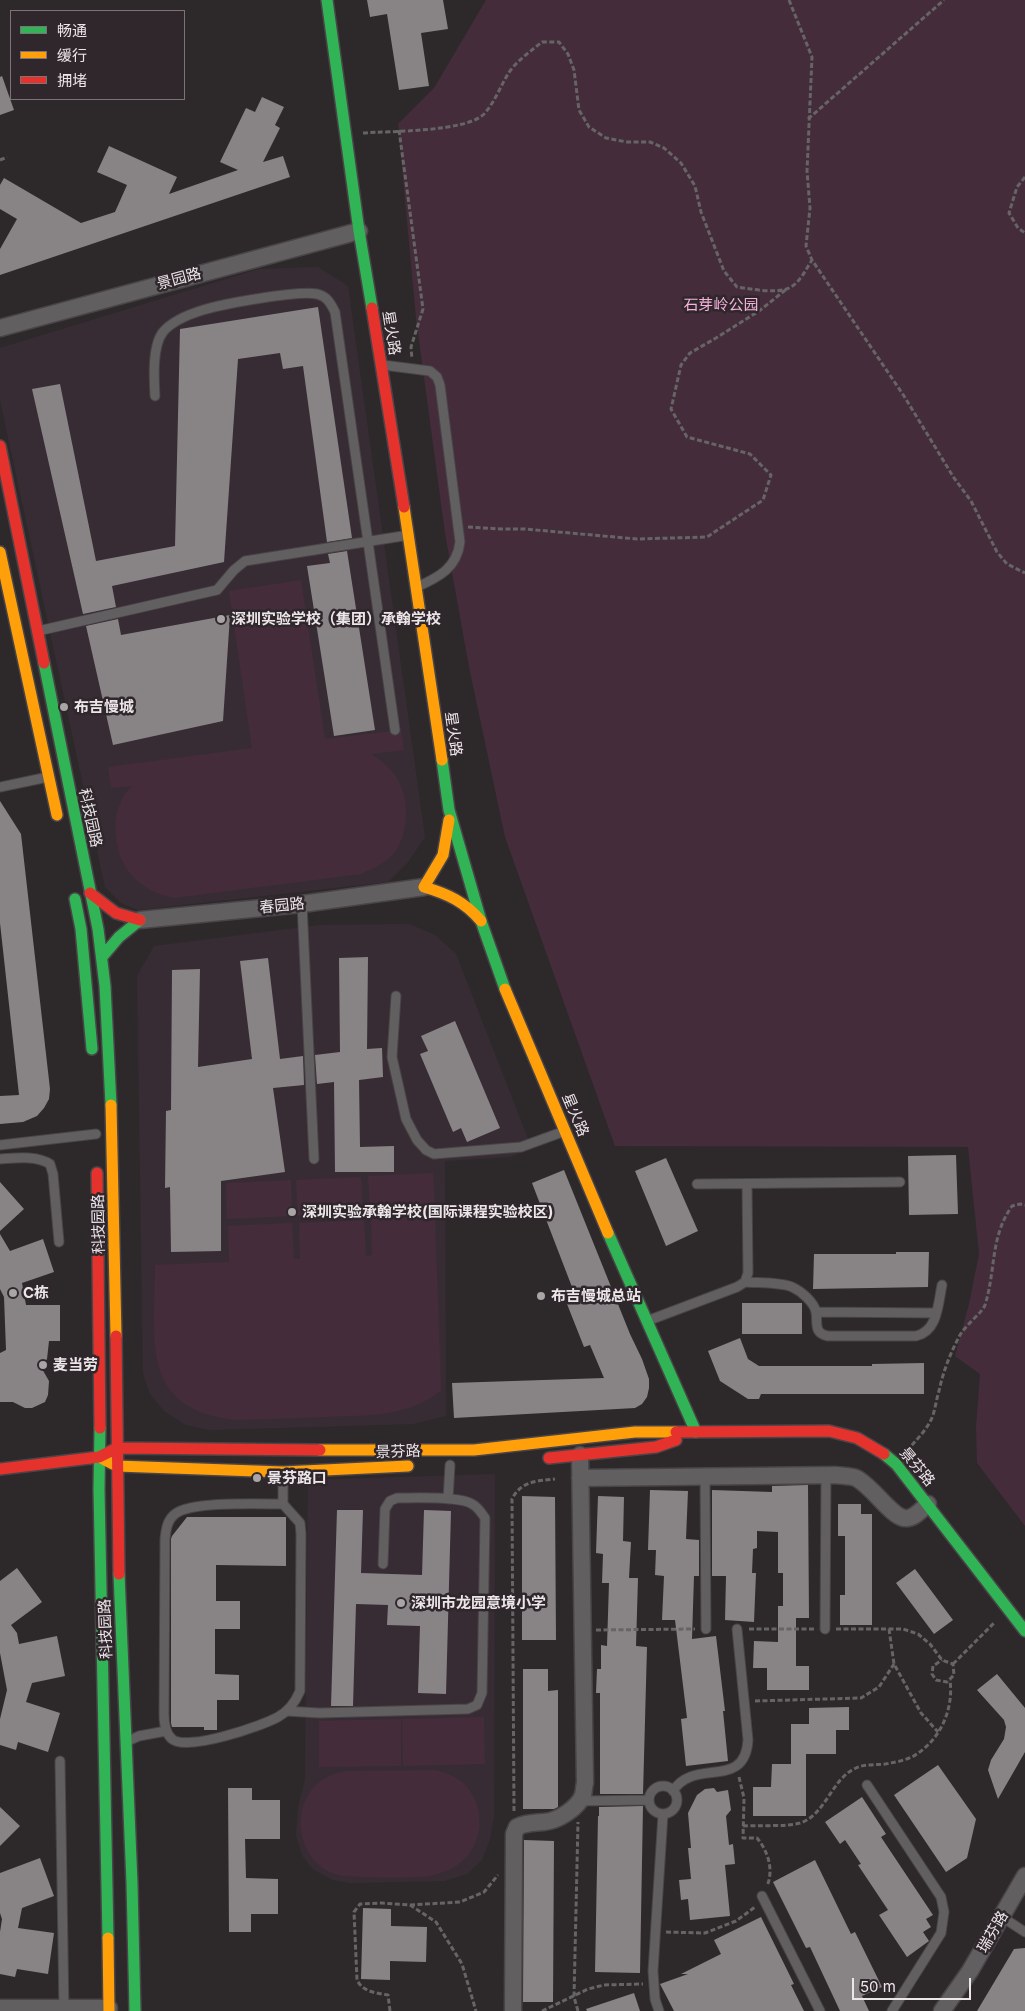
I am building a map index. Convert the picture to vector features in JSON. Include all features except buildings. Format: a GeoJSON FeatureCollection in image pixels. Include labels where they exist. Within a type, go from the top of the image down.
{"type":"FeatureCollection","features":[{"type":"Feature","properties":{"kind":"street","name":"星火路"},"geometry":{"type":"LineString","coordinates":[[327,0],[359,231],[409,535],[450,810],[481,921],[507,993],[696,1432]]}},
{"type":"Feature","properties":{"kind":"street","name":"景园路"},"geometry":{"type":"LineString","coordinates":[[0,328],[359,231]]}},
{"type":"Feature","properties":{"kind":"street","name":"科技园路"},"geometry":{"type":"LineString","coordinates":[[0,446],[102,957],[112,1132],[117,1466],[124,1743],[134,1934],[135,2011]]}},
{"type":"Feature","properties":{"kind":"street","name":"科技园路"},"geometry":{"type":"LineString","coordinates":[[0,552],[59,823]]}},
{"type":"Feature","properties":{"kind":"street"},"geometry":{"type":"LineString","coordinates":[[424,887],[440,863],[446,848],[450,810]]}},
{"type":"Feature","properties":{"kind":"street","name":"春园路"},"geometry":{"type":"LineString","coordinates":[[90,893],[116,914],[140,920],[302,904],[424,887],[444,892],[460,900],[471,908],[481,921]]}},
{"type":"Feature","properties":{"kind":"street"},"geometry":{"type":"LineString","coordinates":[[73,890],[81,929],[92,1056]]}},
{"type":"Feature","properties":{"kind":"street"},"geometry":{"type":"LineString","coordinates":[[102,957],[128,927],[140,920]]}},
{"type":"Feature","properties":{"kind":"street","name":"科技园路"},"geometry":{"type":"LineString","coordinates":[[97,1164],[99,1457],[108,2010]]}},
{"type":"Feature","properties":{"kind":"street","name":"景芬路"},"geometry":{"type":"LineString","coordinates":[[0,1468],[99,1457],[117,1448],[414,1452],[474,1450],[636,1432],[829,1432],[844,1434],[872,1444],[884,1452],[896,1464],[1025,1631]]}},
{"type":"Feature","properties":{"kind":"street","name":"景芬路"},"geometry":{"type":"LineString","coordinates":[[541,1458],[656,1447],[696,1432]]}},
{"type":"Feature","properties":{"kind":"street"},"geometry":{"type":"LineString","coordinates":[[514,2011],[514,1834],[517,1827],[527,1822],[547,1822],[563,1815],[579,1801],[585,1783],[580,1455]]}},
{"type":"Feature","properties":{"kind":"street","name":"景芬路"},"geometry":{"type":"LineString","coordinates":[[99,1457],[117,1466],[283,1472],[423,1466]]}},
{"type":"Feature","properties":{"kind":"street"},"geometry":{"type":"LineString","coordinates":[[445,1465],[465,1465]]}},
{"type":"Feature","properties":{"kind":"street"},"geometry":{"type":"LineString","coordinates":[[580,1476],[705,1477],[826,1475],[855,1478],[873,1491],[897,1515],[905,1519],[912,1517],[928,1504]]}},
{"type":"Feature","properties":{"kind":"street","name":"瑞芬路"},"geometry":{"type":"LineString","coordinates":[[942,2011],[970,1971],[1025,1876]]}},
{"type":"Feature","properties":{"kind":"street"},"geometry":{"type":"LineString","coordinates":[[0,2008],[108,2010]]}},
{"type":"Feature","properties":{"kind":"lane"},"geometry":{"type":"LineString","coordinates":[[155,396],[155,354],[162,332],[176,321],[204,310],[259,299],[297,294],[317,294],[329,300],[335,312],[395,730]]}},
{"type":"Feature","properties":{"kind":"lane"},"geometry":{"type":"LineString","coordinates":[[381,365],[430,371],[437,377],[440,385],[460,542],[458,555],[447,570],[417,588]]}},
{"type":"Feature","properties":{"kind":"lane"},"geometry":{"type":"LineString","coordinates":[[38,632],[217,590],[234,570],[245,562],[409,535]]}},
{"type":"Feature","properties":{"kind":"lane"},"geometry":{"type":"LineString","coordinates":[[0,787],[49,777]]}},
{"type":"Feature","properties":{"kind":"lane"},"geometry":{"type":"LineString","coordinates":[[302,904],[314,1159]]}},
{"type":"Feature","properties":{"kind":"lane"},"geometry":{"type":"LineString","coordinates":[[396,996],[392,1057],[406,1119],[417,1140],[426,1150],[434,1154],[521,1147],[565,1130]]}},
{"type":"Feature","properties":{"kind":"lane"},"geometry":{"type":"LineString","coordinates":[[0,1145],[96,1134]]}},
{"type":"Feature","properties":{"kind":"lane"},"geometry":{"type":"LineString","coordinates":[[0,1159],[23,1158],[43,1160],[50,1164],[53,1174],[59,1242]]}},
{"type":"Feature","properties":{"kind":"lane"},"geometry":{"type":"LineString","coordinates":[[697,1184],[900,1182]]}},
{"type":"Feature","properties":{"kind":"lane"},"geometry":{"type":"LineString","coordinates":[[745,1282],[748,1273],[747,1184]]}},
{"type":"Feature","properties":{"kind":"lane"},"geometry":{"type":"LineString","coordinates":[[647,1321],[737,1287],[745,1282],[790,1286],[811,1302],[816,1312],[815,1326],[818,1332],[828,1336],[916,1336],[925,1334],[930,1329],[936,1313],[942,1285]]}},
{"type":"Feature","properties":{"kind":"lane"},"geometry":{"type":"LineString","coordinates":[[816,1312],[936,1313]]}},
{"type":"Feature","properties":{"kind":"lane"},"geometry":{"type":"LineString","coordinates":[[445,1465],[448,1499]]}},
{"type":"Feature","properties":{"kind":"lane"},"geometry":{"type":"LineString","coordinates":[[283,1472],[283,1504],[300,1523],[301,1534],[300,1691],[293,1706],[278,1717],[253,1727],[202,1742],[177,1742],[166,1732],[164,1714],[164,1549],[168,1525],[174,1515],[184,1508],[283,1504]]}},
{"type":"Feature","properties":{"kind":"lane"},"geometry":{"type":"LineString","coordinates":[[825,1629],[826,1475]]}},
{"type":"Feature","properties":{"kind":"lane"},"geometry":{"type":"LineString","coordinates":[[705,1477],[706,1629]]}},
{"type":"Feature","properties":{"kind":"lane"},"geometry":{"type":"LineString","coordinates":[[286,1711],[319,1713],[468,1709],[477,1705],[482,1693],[485,1518],[480,1510],[470,1502],[448,1499],[397,1498],[390,1501],[386,1509],[383,1564]]}},
{"type":"Feature","properties":{"kind":"lane"},"geometry":{"type":"LineString","coordinates":[[673,1791],[686,1778],[730,1769],[742,1764],[747,1754],[748,1740],[745,1702],[737,1629]]}},
{"type":"Feature","properties":{"kind":"lane"},"geometry":{"type":"LineString","coordinates":[[124,1743],[140,1736],[166,1732]]}},
{"type":"Feature","properties":{"kind":"lane"},"geometry":{"type":"LineString","coordinates":[[60,1762],[64,2009]]}},
{"type":"Feature","properties":{"kind":"lane"},"geometry":{"type":"LineString","coordinates":[[867,1785],[941,1897],[944,1912],[941,1933],[892,2011]]}},
{"type":"Feature","properties":{"kind":"lane"},"geometry":{"type":"LineString","coordinates":[[665,1787],[673,1791],[676,1800],[674,1808],[667,1814],[659,1814],[652,1809],[649,1800],[656,1788],[665,1787]]}},
{"type":"Feature","properties":{"kind":"lane"},"geometry":{"type":"LineString","coordinates":[[579,1801],[649,1800]]}},
{"type":"Feature","properties":{"kind":"lane"},"geometry":{"type":"LineString","coordinates":[[659,2011],[655,1999],[653,1971],[663,1814]]}},
{"type":"Feature","properties":{"kind":"lane"},"geometry":{"type":"LineString","coordinates":[[762,1896],[820,2011]]}},
{"type":"Feature","properties":{"kind":"lane"},"geometry":{"type":"LineString","coordinates":[[1002,1918],[1025,1932]]}},
{"type":"Feature","properties":{"kind":"path"},"geometry":{"type":"LineString","coordinates":[[789,0],[812,58],[806,171],[810,208],[806,246],[812,260],[904,396],[954,478],[971,501],[997,552],[1007,564],[1025,573]]}},
{"type":"Feature","properties":{"kind":"path"},"geometry":{"type":"LineString","coordinates":[[808,120],[944,0]]}},
{"type":"Feature","properties":{"kind":"path"},"geometry":{"type":"LineString","coordinates":[[345,134],[438,128],[461,124],[483,115],[509,72],[542,42],[559,42],[568,54],[574,70],[579,110],[589,127],[606,138],[626,142],[650,142],[664,148],[681,163],[695,186],[701,212],[724,271],[737,287],[763,291],[789,288]]}},
{"type":"Feature","properties":{"kind":"path"},"geometry":{"type":"LineString","coordinates":[[399,130],[423,309],[410,347]]}},
{"type":"Feature","properties":{"kind":"path"},"geometry":{"type":"LineString","coordinates":[[0,160],[7,157]]}},
{"type":"Feature","properties":{"kind":"path"},"geometry":{"type":"LineString","coordinates":[[1025,176],[1016,187],[1010,213],[1018,228],[1025,233]]}},
{"type":"Feature","properties":{"kind":"path"},"geometry":{"type":"LineString","coordinates":[[458,526],[525,529],[637,539],[707,537],[763,500],[771,476],[750,454],[688,437],[671,409],[681,365],[690,353],[745,320],[789,288],[803,275],[812,260]]}},
{"type":"Feature","properties":{"kind":"path"},"geometry":{"type":"LineString","coordinates":[[896,1464],[926,1429],[932,1419],[944,1370],[959,1335],[973,1318],[984,1310],[992,1275],[995,1242],[1002,1219],[1012,1206],[1025,1205]]}},
{"type":"Feature","properties":{"kind":"path"},"geometry":{"type":"LineString","coordinates":[[514,1834],[512,1499],[517,1489],[525,1484],[580,1476]]}},
{"type":"Feature","properties":{"kind":"path"},"geometry":{"type":"LineString","coordinates":[[953,1664],[1008,1609]]}},
{"type":"Feature","properties":{"kind":"path"},"geometry":{"type":"LineString","coordinates":[[889,1628],[894,1664],[921,1713],[938,1732]]}},
{"type":"Feature","properties":{"kind":"path"},"geometry":{"type":"LineString","coordinates":[[737,1629],[903,1628],[918,1634],[930,1644],[942,1660],[953,1664]]}},
{"type":"Feature","properties":{"kind":"path"},"geometry":{"type":"LineString","coordinates":[[582,1630],[706,1629]]}},
{"type":"Feature","properties":{"kind":"path"},"geometry":{"type":"LineString","coordinates":[[942,1660],[933,1666],[932,1674],[940,1682],[950,1680]]}},
{"type":"Feature","properties":{"kind":"path"},"geometry":{"type":"LineString","coordinates":[[745,1702],[861,1698],[879,1688],[894,1664]]}},
{"type":"Feature","properties":{"kind":"path"},"geometry":{"type":"LineString","coordinates":[[743,1826],[800,1823],[814,1815],[831,1792],[855,1768],[887,1764],[911,1757],[929,1745],[947,1715],[952,1692],[950,1680],[955,1671],[953,1664]]}},
{"type":"Feature","properties":{"kind":"path"},"geometry":{"type":"LineString","coordinates":[[656,1932],[705,1933],[736,1921],[754,1908],[762,1896],[768,1882],[770,1868],[768,1857],[764,1845],[757,1838],[743,1838],[744,1798],[736,1766]]}},
{"type":"Feature","properties":{"kind":"path"},"geometry":{"type":"LineString","coordinates":[[578,2011],[574,1997],[579,1801]]}},
{"type":"Feature","properties":{"kind":"path"},"geometry":{"type":"LineString","coordinates":[[390,2011],[388,1995],[368,1991],[357,1980],[354,1912],[360,1904],[410,1905],[460,1902],[484,1892],[498,1874]]}},
{"type":"Feature","properties":{"kind":"path"},"geometry":{"type":"LineString","coordinates":[[410,1905],[436,1922],[462,1964],[476,2011]]}},
{"type":"Feature","properties":{"kind":"path"},"geometry":{"type":"LineString","coordinates":[[542,2011],[588,1989],[604,1985],[654,1984]]}},
{"type":"Feature","properties":{"kind":"shaded area","name":"深圳实验学校（集团）承翰学校"},"geometry":{"type":"Polygon","coordinates":[[[318,267],[348,286],[425,837],[408,862],[388,882],[138,910],[121,903],[105,887],[0,400],[0,348],[259,269],[318,267]]]}},
{"type":"Feature","properties":{"kind":"shaded area","name":"深圳实验承翰学校(国际课程实验校区)"},"geometry":{"type":"Polygon","coordinates":[[[409,924],[435,935],[456,954],[532,1149],[510,1157],[445,1161],[446,1416],[413,1424],[210,1430],[186,1425],[164,1411],[150,1394],[143,1373],[137,976],[154,946],[320,925],[409,924]]]}},
{"type":"Feature","properties":{"kind":"shaded area","name":"深圳市龙园意境小学"},"geometry":{"type":"Polygon","coordinates":[[[495,1474],[494,1815],[490,1839],[482,1860],[467,1874],[444,1881],[350,1883],[333,1880],[314,1870],[303,1857],[296,1836],[298,1807],[305,1780],[308,1480],[495,1474]]]}},
{"type":"Feature","properties":{"kind":"green space","name":"石芽岭公园"},"geometry":{"type":"Polygon","coordinates":[[[486,0],[1025,0],[1025,1526],[977,1463],[976,1427],[980,1374],[955,1356],[969,1304],[979,1254],[968,1147],[615,1146],[505,837],[469,667],[445,533],[416,318],[398,124],[434,88],[486,0]]]}},
{"type":"Feature","properties":{"kind":"green space"},"geometry":{"type":"Polygon","coordinates":[[[301,580],[325,739],[401,730],[404,750],[371,754],[392,771],[400,783],[403,793],[406,817],[405,828],[397,849],[387,860],[361,874],[174,898],[151,890],[142,885],[127,869],[118,848],[116,819],[118,810],[122,800],[132,786],[111,788],[108,767],[252,748],[229,591],[301,580]]]}},
{"type":"Feature","properties":{"kind":"green space"},"geometry":{"type":"Polygon","coordinates":[[[433,1173],[435,1209],[370,1212],[368,1176],[433,1173]]]}},
{"type":"Feature","properties":{"kind":"green space"},"geometry":{"type":"Polygon","coordinates":[[[361,1177],[363,1213],[298,1216],[296,1180],[361,1177]]]}},
{"type":"Feature","properties":{"kind":"green space"},"geometry":{"type":"Polygon","coordinates":[[[291,1180],[292,1216],[227,1219],[226,1183],[291,1180]]]}},
{"type":"Feature","properties":{"kind":"green space"},"geometry":{"type":"Polygon","coordinates":[[[435,1216],[441,1390],[428,1399],[415,1406],[370,1415],[238,1420],[206,1414],[183,1403],[168,1387],[159,1368],[155,1345],[155,1265],[229,1262],[228,1226],[292,1223],[294,1259],[300,1259],[299,1223],[364,1220],[366,1256],[372,1255],[371,1219],[435,1216]]]}},
{"type":"Feature","properties":{"kind":"green space"},"geometry":{"type":"Polygon","coordinates":[[[484,1717],[485,1764],[403,1766],[402,1719],[484,1717]]]}},
{"type":"Feature","properties":{"kind":"green space"},"geometry":{"type":"Polygon","coordinates":[[[401,1719],[401,1766],[319,1767],[319,1721],[401,1719]]]}},
{"type":"Feature","properties":{"kind":"green space"},"geometry":{"type":"Polygon","coordinates":[[[436,1770],[463,1783],[476,1802],[479,1812],[480,1823],[474,1845],[460,1863],[446,1871],[429,1876],[366,1877],[335,1874],[322,1867],[312,1857],[305,1845],[301,1831],[301,1817],[304,1804],[311,1791],[321,1781],[336,1773],[346,1771],[436,1770]]]}},
{"type":"Feature","properties":{"kind":"traffic: fast"},"geometry":{"type":"LineString","coordinates":[[327,0],[359,231],[372,308]]}},
{"type":"Feature","properties":{"kind":"traffic: fast"},"geometry":{"type":"LineString","coordinates":[[44,663],[98,929],[105,986],[111,1105]]}},
{"type":"Feature","properties":{"kind":"traffic: fast"},"geometry":{"type":"LineString","coordinates":[[442,760],[449,810],[481,921],[505,989]]}},
{"type":"Feature","properties":{"kind":"traffic: fast"},"geometry":{"type":"LineString","coordinates":[[75,899],[81,929],[92,1049]]}},
{"type":"Feature","properties":{"kind":"traffic: fast"},"geometry":{"type":"LineString","coordinates":[[102,957],[119,937],[140,920]]}},
{"type":"Feature","properties":{"kind":"traffic: fast"},"geometry":{"type":"LineString","coordinates":[[608,1233],[696,1432]]}},
{"type":"Feature","properties":{"kind":"traffic: fast"},"geometry":{"type":"LineString","coordinates":[[100,1428],[99,1489],[108,1938]]}},
{"type":"Feature","properties":{"kind":"traffic: fast"},"geometry":{"type":"LineString","coordinates":[[884,1454],[896,1464],[1025,1631]]}},
{"type":"Feature","properties":{"kind":"traffic: fast"},"geometry":{"type":"LineString","coordinates":[[119,1574],[132,1883],[135,2011]]}},
{"type":"Feature","properties":{"kind":"traffic: slow"},"geometry":{"type":"LineString","coordinates":[[404,507],[442,760]]}},
{"type":"Feature","properties":{"kind":"traffic: slow"},"geometry":{"type":"LineString","coordinates":[[0,552],[57,815]]}},
{"type":"Feature","properties":{"kind":"traffic: slow"},"geometry":{"type":"LineString","coordinates":[[449,820],[443,855],[424,887],[456,900],[475,914],[481,921]]}},
{"type":"Feature","properties":{"kind":"traffic: slow"},"geometry":{"type":"LineString","coordinates":[[505,989],[608,1233]]}},
{"type":"Feature","properties":{"kind":"traffic: slow"},"geometry":{"type":"LineString","coordinates":[[111,1105],[116,1336]]}},
{"type":"Feature","properties":{"kind":"traffic: slow"},"geometry":{"type":"LineString","coordinates":[[320,1450],[474,1450],[635,1432],[676,1432]]}},
{"type":"Feature","properties":{"kind":"traffic: slow"},"geometry":{"type":"LineString","coordinates":[[103,1459],[117,1466],[283,1472],[408,1466]]}},
{"type":"Feature","properties":{"kind":"traffic: slow"},"geometry":{"type":"LineString","coordinates":[[108,1938],[109,2011]]}},
{"type":"Feature","properties":{"kind":"traffic: jam"},"geometry":{"type":"LineString","coordinates":[[372,308],[404,507]]}},
{"type":"Feature","properties":{"kind":"traffic: jam"},"geometry":{"type":"LineString","coordinates":[[0,446],[44,663]]}},
{"type":"Feature","properties":{"kind":"traffic: jam"},"geometry":{"type":"LineString","coordinates":[[90,893],[116,913],[140,920]]}},
{"type":"Feature","properties":{"kind":"traffic: jam"},"geometry":{"type":"LineString","coordinates":[[97,1173],[100,1428]]}},
{"type":"Feature","properties":{"kind":"traffic: jam"},"geometry":{"type":"LineString","coordinates":[[116,1336],[119,1574]]}},
{"type":"Feature","properties":{"kind":"traffic: jam"},"geometry":{"type":"LineString","coordinates":[[676,1432],[829,1431],[857,1438],[884,1454]]}},
{"type":"Feature","properties":{"kind":"traffic: jam"},"geometry":{"type":"LineString","coordinates":[[549,1458],[656,1447],[676,1440]]}},
{"type":"Feature","properties":{"kind":"traffic: jam"},"geometry":{"type":"LineString","coordinates":[[0,1469],[99,1457],[117,1448],[320,1450]]}},
{"type":"Feature","properties":{"kind":"place","name":"深圳实验学校（集团）承翰学校"},"geometry":{"type":"Point","coordinates":[221,619]}},
{"type":"Feature","properties":{"kind":"place","name":"布吉慢城"},"geometry":{"type":"Point","coordinates":[64,707]}},
{"type":"Feature","properties":{"kind":"place","name":"深圳实验承翰学校(国际课程实验校区)"},"geometry":{"type":"Point","coordinates":[292,1212]}},
{"type":"Feature","properties":{"kind":"place","name":"C栋"},"geometry":{"type":"Point","coordinates":[13,1293]}},
{"type":"Feature","properties":{"kind":"place","name":"布吉慢城总站"},"geometry":{"type":"Point","coordinates":[541,1296]}},
{"type":"Feature","properties":{"kind":"place","name":"麦当劳"},"geometry":{"type":"Point","coordinates":[43,1365]}},
{"type":"Feature","properties":{"kind":"place","name":"景芬路口"},"geometry":{"type":"Point","coordinates":[257,1478]}},
{"type":"Feature","properties":{"kind":"place","name":"深圳市龙园意境小学"},"geometry":{"type":"Point","coordinates":[401,1603]}}]}
